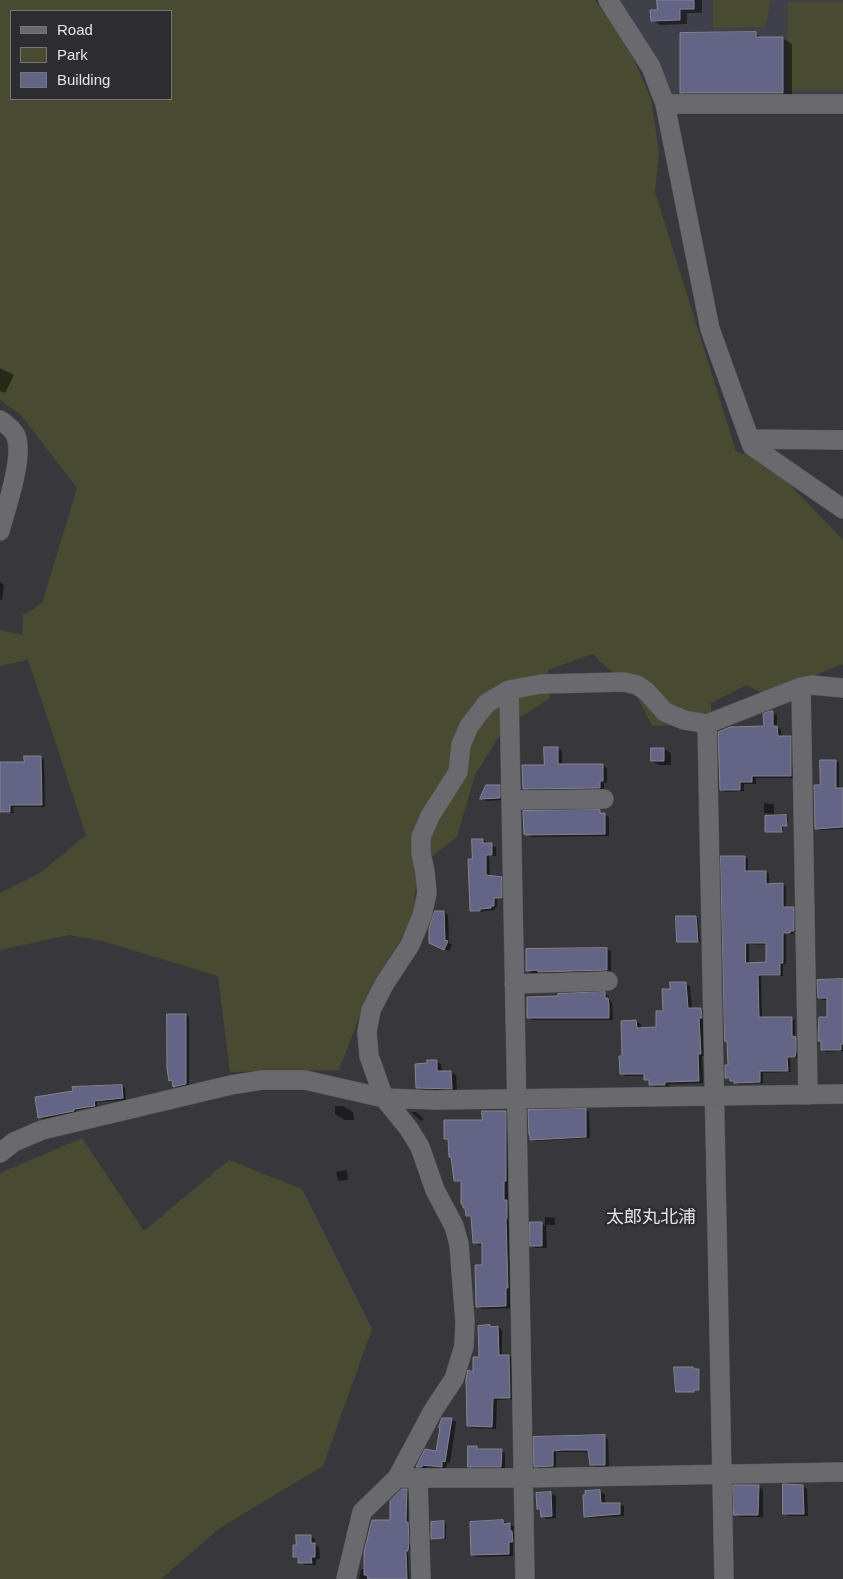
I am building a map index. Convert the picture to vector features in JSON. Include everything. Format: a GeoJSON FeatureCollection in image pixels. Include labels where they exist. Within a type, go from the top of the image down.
{"type":"FeatureCollection","features":[{"type":"Feature","properties":{"kind":"street"},"geometry":{"type":"LineString","coordinates":[[608,0],[651,67],[664,104],[710,329],[752,446],[843,509]]}},
{"type":"Feature","properties":{"kind":"street"},"geometry":{"type":"LineString","coordinates":[[664,104],[843,104]]}},
{"type":"Feature","properties":{"kind":"street"},"geometry":{"type":"LineString","coordinates":[[0,420],[8,425],[16,436],[18,451],[18,463],[0,531]]}},
{"type":"Feature","properties":{"kind":"street"},"geometry":{"type":"LineString","coordinates":[[750,439],[843,440]]}},
{"type":"Feature","properties":{"kind":"street"},"geometry":{"type":"LineString","coordinates":[[346,1579],[362,1512],[397,1478],[434,1409],[454,1379],[464,1346],[465,1322],[459,1244],[454,1226],[435,1190],[420,1147],[409,1129],[384,1098],[369,1056],[367,1032],[370,1010],[384,983],[410,946],[422,916],[427,893],[421,853],[421,837],[430,816],[458,772],[461,745],[469,726],[486,703],[509,690],[541,684],[624,682],[638,686],[646,691],[665,712],[684,720],[707,724],[802,687],[812,685],[843,688]]}},
{"type":"Feature","properties":{"kind":"street"},"geometry":{"type":"LineString","coordinates":[[802,687],[808,1095]]}},
{"type":"Feature","properties":{"kind":"street"},"geometry":{"type":"LineString","coordinates":[[509,690],[525,1579]]}},
{"type":"Feature","properties":{"kind":"street"},"geometry":{"type":"LineString","coordinates":[[707,724],[724,1579]]}},
{"type":"Feature","properties":{"kind":"street"},"geometry":{"type":"LineString","coordinates":[[512,800],[604,799]]}},
{"type":"Feature","properties":{"kind":"street"},"geometry":{"type":"LineString","coordinates":[[514,984],[608,982]]}},
{"type":"Feature","properties":{"kind":"street"},"geometry":{"type":"LineString","coordinates":[[0,1153],[14,1142],[42,1130],[222,1087],[262,1080],[306,1080],[384,1098],[436,1100],[843,1094]]}},
{"type":"Feature","properties":{"kind":"street"},"geometry":{"type":"LineString","coordinates":[[397,1478],[522,1478],[843,1472]]}},
{"type":"Feature","properties":{"kind":"street"},"geometry":{"type":"LineString","coordinates":[[418,1479],[421,1579]]}},
{"type":"Feature","properties":{"kind":"shaded area"},"geometry":{"type":"Polygon","coordinates":[[[619,0],[843,0],[843,99],[672,99],[655,60],[628,12],[619,0]]]}},
{"type":"Feature","properties":{"kind":"green space"},"geometry":{"type":"Polygon","coordinates":[[[0,0],[595,0],[627,43],[651,99],[659,151],[655,192],[736,451],[770,464],[843,540],[843,664],[765,695],[747,685],[711,703],[711,724],[652,726],[635,692],[592,654],[548,670],[550,698],[505,727],[475,775],[457,837],[418,867],[412,920],[367,997],[339,1070],[230,1072],[218,976],[102,941],[69,935],[0,950],[0,893],[40,873],[86,835],[28,660],[0,666],[0,630],[22,635],[23,615],[42,603],[77,488],[20,414],[0,400],[0,0]]]}},
{"type":"Feature","properties":{"kind":"green space"},"geometry":{"type":"Polygon","coordinates":[[[713,0],[771,0],[765,27],[713,28],[713,0]]]}},
{"type":"Feature","properties":{"kind":"green space"},"geometry":{"type":"Polygon","coordinates":[[[788,2],[843,2],[843,90],[788,90],[788,2]]]}},
{"type":"Feature","properties":{"kind":"green space"},"geometry":{"type":"Polygon","coordinates":[[[82,1138],[144,1231],[229,1160],[302,1189],[372,1329],[323,1466],[220,1528],[161,1579],[0,1579],[0,1173],[82,1138]]]}},
{"type":"Feature","properties":{"kind":"building"},"geometry":{"type":"Polygon","coordinates":[[[657,0],[694,0],[694,9],[680,9],[680,20],[651,21],[650,10],[657,10],[657,0]]]}},
{"type":"Feature","properties":{"kind":"building"},"geometry":{"type":"Polygon","coordinates":[[[756,32],[756,37],[783,37],[783,93],[680,93],[680,33],[756,32]]]}},
{"type":"Feature","properties":{"kind":"building"},"geometry":{"type":"Polygon","coordinates":[[[773,711],[773,726],[777,726],[778,736],[791,736],[791,776],[752,776],[752,782],[740,782],[740,790],[720,790],[718,732],[730,727],[764,726],[763,714],[773,711]]]}},
{"type":"Feature","properties":{"kind":"building"},"geometry":{"type":"Polygon","coordinates":[[[544,747],[558,747],[558,764],[603,764],[603,781],[600,781],[600,788],[523,789],[522,765],[544,765],[544,747]]]}},
{"type":"Feature","properties":{"kind":"building"},"geometry":{"type":"Polygon","coordinates":[[[651,748],[664,748],[664,761],[651,761],[651,748]]]}},
{"type":"Feature","properties":{"kind":"building"},"geometry":{"type":"Polygon","coordinates":[[[24,756],[41,756],[42,805],[10,805],[10,812],[0,812],[0,762],[24,762],[24,756]]]}},
{"type":"Feature","properties":{"kind":"building"},"geometry":{"type":"Polygon","coordinates":[[[820,760],[836,760],[836,788],[843,788],[843,827],[815,829],[814,785],[820,785],[820,760]]]}},
{"type":"Feature","properties":{"kind":"building"},"geometry":{"type":"Polygon","coordinates":[[[486,785],[500,785],[500,798],[480,799],[486,785]]]}},
{"type":"Feature","properties":{"kind":"building"},"geometry":{"type":"Polygon","coordinates":[[[600,810],[600,813],[605,813],[605,834],[524,834],[523,811],[600,810]]]}},
{"type":"Feature","properties":{"kind":"building"},"geometry":{"type":"Polygon","coordinates":[[[786,815],[787,826],[781,826],[782,832],[765,832],[765,816],[786,815]]]}},
{"type":"Feature","properties":{"kind":"building"},"geometry":{"type":"Polygon","coordinates":[[[472,839],[483,839],[483,843],[492,843],[492,855],[486,855],[486,875],[502,877],[502,898],[494,898],[494,906],[480,909],[480,911],[470,911],[468,859],[472,859],[472,839]]]}},
{"type":"Feature","properties":{"kind":"building"},"geometry":{"type":"Polygon","coordinates":[[[721,856],[745,856],[745,871],[766,871],[766,884],[783,883],[783,907],[794,907],[794,931],[783,933],[783,963],[780,963],[780,975],[758,975],[759,1017],[792,1017],[792,1036],[796,1037],[796,1052],[795,1057],[787,1057],[788,1071],[760,1071],[760,1082],[734,1083],[734,1081],[730,1081],[730,1078],[725,1078],[725,1065],[728,1065],[727,1041],[725,1041],[721,856]],[[746,943],[746,963],[766,962],[766,943],[746,943]]]}},
{"type":"Feature","properties":{"kind":"building"},"geometry":{"type":"Polygon","coordinates":[[[435,911],[444,911],[445,940],[448,941],[444,950],[429,943],[429,929],[435,911]]]}},
{"type":"Feature","properties":{"kind":"building"},"geometry":{"type":"Polygon","coordinates":[[[676,916],[696,916],[698,942],[677,942],[676,916]]]}},
{"type":"Feature","properties":{"kind":"building"},"geometry":{"type":"Polygon","coordinates":[[[607,948],[607,970],[526,971],[526,949],[607,948]]]}},
{"type":"Feature","properties":{"kind":"building"},"geometry":{"type":"Polygon","coordinates":[[[843,979],[843,1044],[841,1044],[841,1050],[821,1050],[821,1041],[818,1041],[819,1017],[827,1017],[827,998],[818,998],[817,980],[843,979]]]}},
{"type":"Feature","properties":{"kind":"building"},"geometry":{"type":"Polygon","coordinates":[[[670,982],[686,982],[688,1008],[701,1008],[702,1018],[699,1018],[701,1054],[698,1054],[699,1081],[665,1082],[665,1085],[649,1085],[649,1080],[644,1080],[644,1074],[620,1074],[619,1056],[622,1056],[621,1021],[636,1020],[637,1028],[656,1027],[656,1011],[663,1011],[662,989],[670,989],[670,982]]]}},
{"type":"Feature","properties":{"kind":"building"},"geometry":{"type":"Polygon","coordinates":[[[605,992],[605,998],[608,998],[609,1004],[609,1018],[527,1018],[527,997],[605,992]]]}},
{"type":"Feature","properties":{"kind":"building"},"geometry":{"type":"Polygon","coordinates":[[[167,1014],[186,1014],[186,1084],[173,1087],[172,1080],[169,1081],[167,1069],[167,1014]]]}},
{"type":"Feature","properties":{"kind":"building"},"geometry":{"type":"Polygon","coordinates":[[[427,1060],[437,1060],[437,1071],[451,1071],[452,1089],[416,1088],[415,1064],[427,1063],[427,1060]]]}},
{"type":"Feature","properties":{"kind":"building"},"geometry":{"type":"Polygon","coordinates":[[[122,1085],[123,1098],[94,1101],[95,1106],[38,1118],[35,1097],[73,1091],[72,1087],[122,1085]]]}},
{"type":"Feature","properties":{"kind":"building"},"geometry":{"type":"Polygon","coordinates":[[[586,1109],[586,1137],[530,1140],[528,1110],[586,1109]]]}},
{"type":"Feature","properties":{"kind":"building"},"geometry":{"type":"Polygon","coordinates":[[[482,1111],[506,1111],[506,1181],[504,1181],[504,1200],[507,1200],[508,1288],[506,1288],[506,1306],[476,1307],[475,1265],[482,1265],[482,1243],[473,1243],[471,1216],[466,1216],[465,1208],[461,1204],[461,1181],[454,1181],[451,1157],[449,1157],[448,1139],[444,1139],[444,1120],[482,1120],[482,1111]]]}},
{"type":"Feature","properties":{"kind":"building"},"geometry":{"type":"Polygon","coordinates":[[[530,1222],[542,1222],[542,1246],[530,1246],[530,1222]]]}},
{"type":"Feature","properties":{"kind":"building"},"geometry":{"type":"Polygon","coordinates":[[[490,1325],[490,1327],[498,1326],[499,1355],[509,1355],[510,1398],[493,1398],[492,1427],[467,1426],[466,1379],[468,1370],[473,1372],[473,1357],[479,1357],[478,1326],[490,1325]]]}},
{"type":"Feature","properties":{"kind":"building"},"geometry":{"type":"Polygon","coordinates":[[[674,1367],[693,1367],[694,1369],[699,1369],[699,1390],[694,1390],[694,1392],[676,1392],[674,1367]]]}},
{"type":"Feature","properties":{"kind":"building"},"geometry":{"type":"Polygon","coordinates":[[[442,1418],[452,1418],[445,1462],[442,1461],[442,1467],[422,1465],[422,1467],[416,1467],[425,1449],[436,1451],[442,1418]]]}},
{"type":"Feature","properties":{"kind":"building"},"geometry":{"type":"Polygon","coordinates":[[[605,1435],[605,1465],[590,1465],[588,1450],[562,1450],[553,1451],[553,1466],[534,1467],[533,1437],[605,1435]]]}},
{"type":"Feature","properties":{"kind":"building"},"geometry":{"type":"Polygon","coordinates":[[[468,1446],[477,1446],[477,1449],[502,1449],[501,1467],[468,1467],[468,1446]]]}},
{"type":"Feature","properties":{"kind":"building"},"geometry":{"type":"Polygon","coordinates":[[[783,1484],[803,1485],[804,1514],[783,1514],[783,1484]]]}},
{"type":"Feature","properties":{"kind":"building"},"geometry":{"type":"Polygon","coordinates":[[[733,1485],[759,1485],[758,1515],[734,1515],[733,1485]]]}},
{"type":"Feature","properties":{"kind":"building"},"geometry":{"type":"Polygon","coordinates":[[[402,1489],[407,1489],[406,1522],[408,1522],[409,1541],[408,1551],[406,1551],[407,1579],[368,1579],[367,1575],[364,1575],[364,1552],[372,1520],[390,1520],[390,1501],[402,1489]]]}},
{"type":"Feature","properties":{"kind":"building"},"geometry":{"type":"Polygon","coordinates":[[[600,1490],[601,1503],[620,1503],[620,1514],[584,1517],[583,1495],[585,1495],[585,1491],[600,1490]]]}},
{"type":"Feature","properties":{"kind":"building"},"geometry":{"type":"Polygon","coordinates":[[[551,1492],[552,1516],[541,1517],[540,1509],[537,1509],[536,1493],[551,1492]]]}},
{"type":"Feature","properties":{"kind":"building"},"geometry":{"type":"Polygon","coordinates":[[[503,1520],[504,1524],[510,1523],[510,1531],[512,1531],[513,1542],[509,1542],[509,1554],[471,1555],[470,1522],[503,1520]]]}},
{"type":"Feature","properties":{"kind":"building"},"geometry":{"type":"Polygon","coordinates":[[[444,1521],[444,1538],[431,1539],[431,1522],[444,1521]]]}},
{"type":"Feature","properties":{"kind":"building"},"geometry":{"type":"Polygon","coordinates":[[[296,1535],[311,1535],[311,1543],[315,1543],[315,1557],[311,1557],[312,1563],[298,1563],[298,1557],[293,1557],[293,1545],[296,1545],[296,1535]]]}},
{"type":"Feature","properties":{"kind":"district","name":"太郎丸北浦"},"geometry":{"type":"Point","coordinates":[651,1218]}}]}
